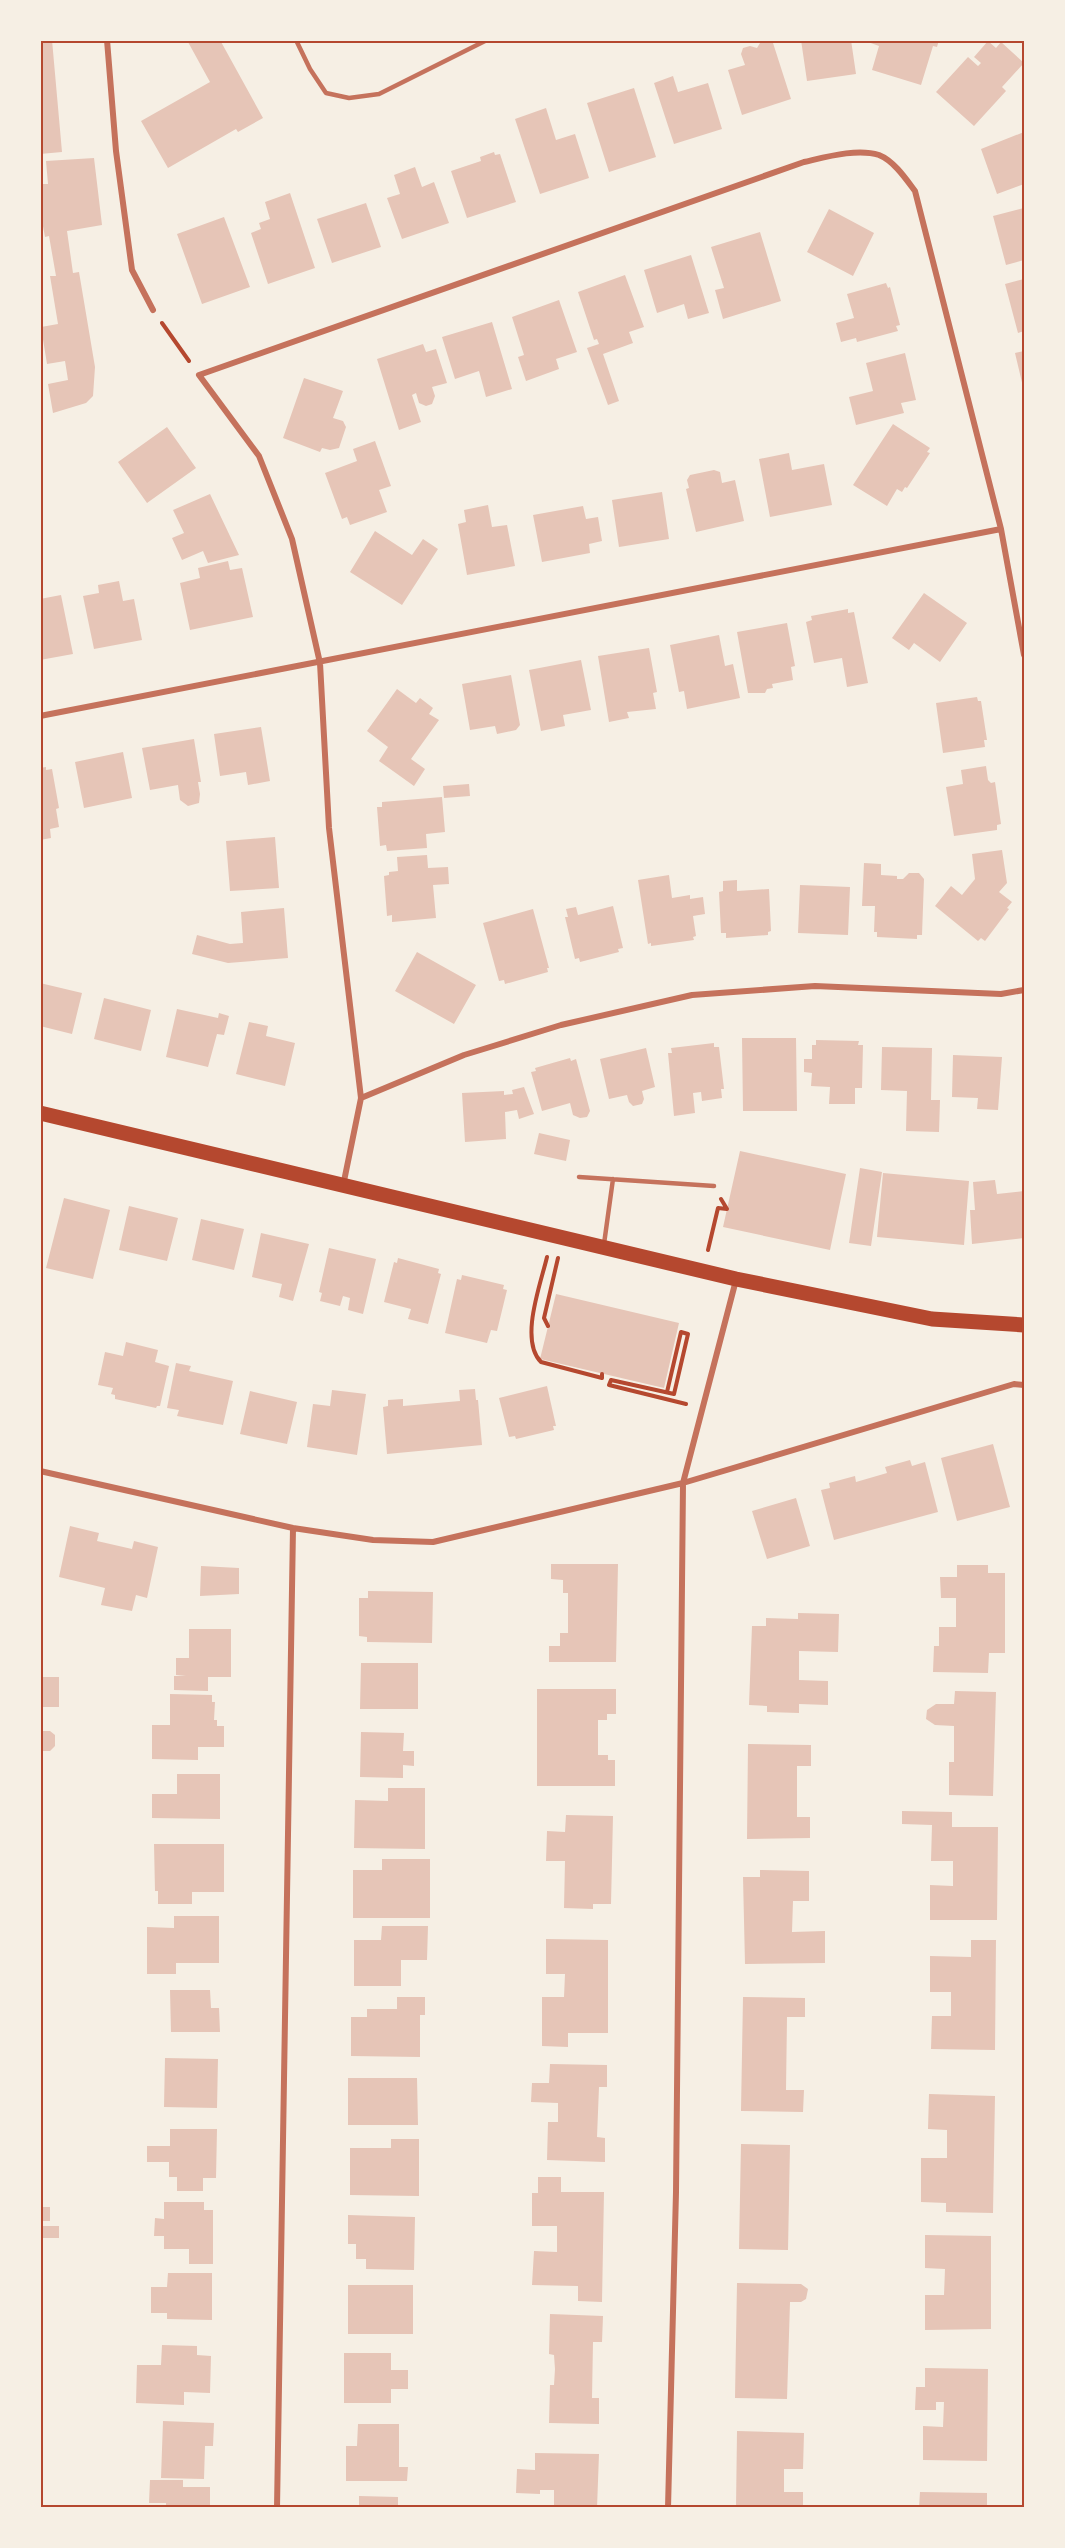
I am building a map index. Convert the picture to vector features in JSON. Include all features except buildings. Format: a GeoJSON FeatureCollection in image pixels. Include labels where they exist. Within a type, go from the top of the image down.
{"type":"FeatureCollection","features":[{"type":"Feature","properties":{"kind":"main road"},"geometry":{"type":"LineString","coordinates":[[40,1113],[736,1279],[932,1318],[1024,1325]]}},
{"type":"Feature","properties":{"kind":"street"},"geometry":{"type":"LineString","coordinates":[[107,40],[116,152],[132,270],[153,310]]}},
{"type":"Feature","properties":{"kind":"street"},"geometry":{"type":"LineString","coordinates":[[343,1187],[361,1098],[329,828],[320,663],[292,539],[259,456],[199,375],[804,162],[846,153],[879,155],[902,172],[915,191],[1001,529],[1024,655]]}},
{"type":"Feature","properties":{"kind":"street"},"geometry":{"type":"LineString","coordinates":[[40,716],[1001,529]]}},
{"type":"Feature","properties":{"kind":"street"},"geometry":{"type":"LineString","coordinates":[[361,1098],[475,1052],[561,1025],[692,995],[815,986],[1001,994],[1024,990]]}},
{"type":"Feature","properties":{"kind":"street"},"geometry":{"type":"LineString","coordinates":[[668,2508],[676,2192],[683,1483],[736,1279]]}},
{"type":"Feature","properties":{"kind":"street"},"geometry":{"type":"LineString","coordinates":[[40,1471],[293,1528],[373,1540],[434,1542],[683,1483],[1014,1384],[1024,1385]]}},
{"type":"Feature","properties":{"kind":"street"},"geometry":{"type":"LineString","coordinates":[[277,2508],[293,1528]]}},
{"type":"Feature","properties":{"kind":"lane"},"geometry":{"type":"LineString","coordinates":[[296,40],[326,93],[349,98],[379,94],[487,40]]}},
{"type":"Feature","properties":{"kind":"lane"},"geometry":{"type":"LineString","coordinates":[[579,1177],[714,1186]]}},
{"type":"Feature","properties":{"kind":"lane"},"geometry":{"type":"LineString","coordinates":[[604,1247],[613,1179]]}},
{"type":"Feature","properties":{"kind":"path"},"geometry":{"type":"LineString","coordinates":[[153,310],[199,375]]}},
{"type":"Feature","properties":{"kind":"path"},"geometry":{"type":"LineString","coordinates":[[702,1271],[718,1208]]}},
{"type":"Feature","properties":{"kind":"path"},"geometry":{"type":"LineString","coordinates":[[545,1264],[530,1327],[536,1357],[541,1362],[602,1378],[602,1374]]}},
{"type":"Feature","properties":{"kind":"path"},"geometry":{"type":"LineString","coordinates":[[548,1326],[544,1318],[555,1267]]}},
{"type":"Feature","properties":{"kind":"path"},"geometry":{"type":"LineString","coordinates":[[667,1392],[681,1332],[688,1334],[674,1394],[611,1380],[609,1385],[681,1403]]}},
{"type":"Feature","properties":{"kind":"path"},"geometry":{"type":"LineString","coordinates":[[682,1358],[691,1360]]}}]}
